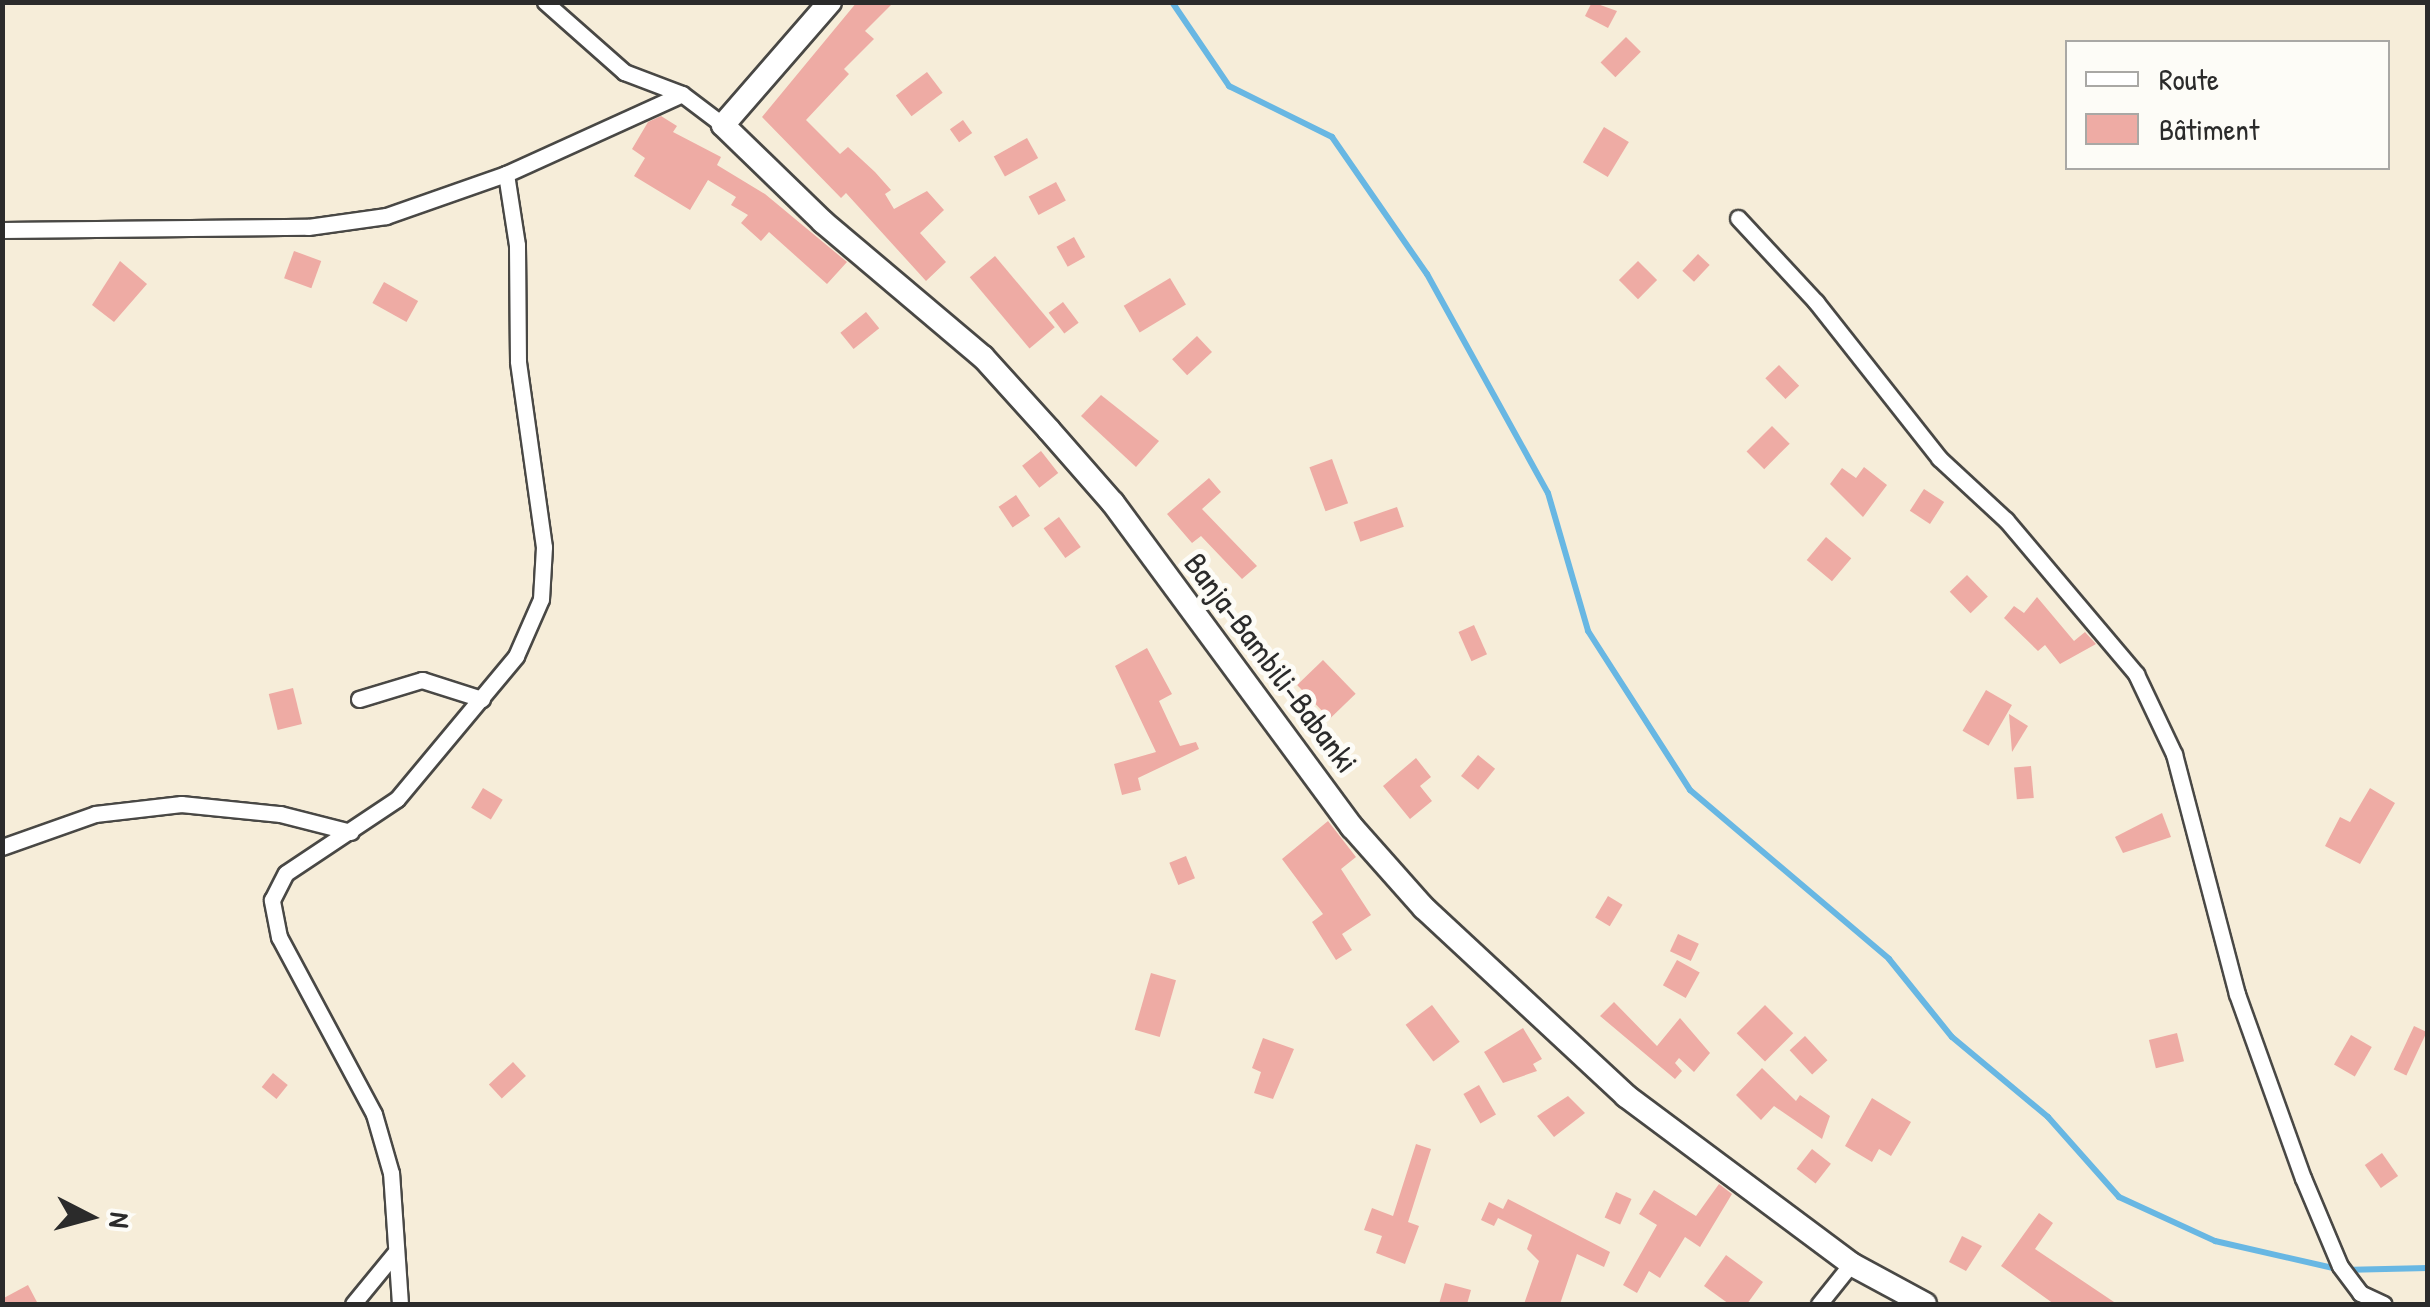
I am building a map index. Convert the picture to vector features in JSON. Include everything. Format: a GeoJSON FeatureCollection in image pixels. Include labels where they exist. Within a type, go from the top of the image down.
{"type":"FeatureCollection","features":[{"type":"Feature","properties":{"kind":"street"},"geometry":{"type":"LineString","coordinates":[[545,2],[624,72],[682,94],[723,126],[830,2]]}},
{"type":"Feature","properties":{"kind":"street"},"geometry":{"type":"LineString","coordinates":[[2,231],[308,227],[386,216],[506,174],[682,94]]}},
{"type":"Feature","properties":{"kind":"street","name":"Banja-Bambili-Babanki"},"geometry":{"type":"LineString","coordinates":[[723,126],[822,222],[983,357],[1049,430],[1113,504],[1352,827],[1424,908],[1626,1096],[1851,1264],[1924,1304]]}},
{"type":"Feature","properties":{"kind":"street"},"geometry":{"type":"LineString","coordinates":[[400,1304],[391,1173],[374,1114],[279,937],[272,900],[286,873],[397,799],[516,656],[541,599],[544,547],[518,361],[518,245],[506,174]]}},
{"type":"Feature","properties":{"kind":"street"},"geometry":{"type":"LineString","coordinates":[[1738,218],[1816,302],[1939,458],[2006,520],[2136,674],[2174,754],[2236,994],[2303,1178],[2340,1266],[2360,1293],[2384,1304]]}},
{"type":"Feature","properties":{"kind":"street"},"geometry":{"type":"LineString","coordinates":[[359,699],[422,680],[482,699]]}},
{"type":"Feature","properties":{"kind":"street"},"geometry":{"type":"LineString","coordinates":[[2,848],[95,814],[181,804],[280,814],[351,832]]}},
{"type":"Feature","properties":{"kind":"street"},"geometry":{"type":"LineString","coordinates":[[353,1304],[394,1254]]}},
{"type":"Feature","properties":{"kind":"street"},"geometry":{"type":"LineString","coordinates":[[1819,1304],[1851,1264]]}},
{"type":"Feature","properties":{"kind":"building"},"geometry":{"type":"Polygon","coordinates":[[[857,2],[894,2],[865,31],[874,39],[844,69],[849,74],[806,120],[840,154],[848,147],[875,172],[891,190],[885,194],[894,209],[927,191],[944,210],[920,233],[946,262],[926,281],[846,193],[841,198],[762,117],[857,2]]]}},
{"type":"Feature","properties":{"kind":"building"},"geometry":{"type":"Polygon","coordinates":[[[1592,2],[1617,11],[1608,28],[1585,16],[1592,2]]]}},
{"type":"Feature","properties":{"kind":"building"},"geometry":{"type":"Polygon","coordinates":[[[1626,37],[1641,52],[1615,77],[1601,62],[1626,37]]]}},
{"type":"Feature","properties":{"kind":"building"},"geometry":{"type":"Polygon","coordinates":[[[927,72],[943,93],[912,116],[896,95],[927,72]]]}},
{"type":"Feature","properties":{"kind":"building"},"geometry":{"type":"Polygon","coordinates":[[[661,116],[677,126],[673,132],[721,157],[717,165],[765,194],[847,262],[827,284],[769,232],[761,241],[741,223],[748,215],[731,205],[736,197],[708,180],[690,210],[634,176],[645,158],[632,149],[648,122],[661,116]]]}},
{"type":"Feature","properties":{"kind":"building"},"geometry":{"type":"Polygon","coordinates":[[[963,120],[972,133],[959,142],[950,129],[963,120]]]}},
{"type":"Feature","properties":{"kind":"building"},"geometry":{"type":"Polygon","coordinates":[[[1604,127],[1629,142],[1608,177],[1583,162],[1604,127]]]}},
{"type":"Feature","properties":{"kind":"building"},"geometry":{"type":"Polygon","coordinates":[[[1027,138],[1038,158],[1005,177],[994,156],[1027,138]]]}},
{"type":"Feature","properties":{"kind":"building"},"geometry":{"type":"Polygon","coordinates":[[[1056,182],[1066,201],[1038,215],[1029,197],[1056,182]]]}},
{"type":"Feature","properties":{"kind":"building"},"geometry":{"type":"Polygon","coordinates":[[[1074,237],[1085,257],[1068,267],[1057,247],[1074,237]]]}},
{"type":"Feature","properties":{"kind":"building"},"geometry":{"type":"Polygon","coordinates":[[[294,251],[321,261],[311,288],[284,278],[294,251]]]}},
{"type":"Feature","properties":{"kind":"building"},"geometry":{"type":"Polygon","coordinates":[[[1698,254],[1710,265],[1694,282],[1682,271],[1698,254]]]}},
{"type":"Feature","properties":{"kind":"building"},"geometry":{"type":"Polygon","coordinates":[[[995,256],[1055,327],[1029,348],[970,277],[995,256]]]}},
{"type":"Feature","properties":{"kind":"building"},"geometry":{"type":"Polygon","coordinates":[[[120,261],[147,284],[114,322],[92,305],[120,261]]]}},
{"type":"Feature","properties":{"kind":"building"},"geometry":{"type":"Polygon","coordinates":[[[1638,261],[1657,280],[1638,299],[1619,280],[1638,261]]]}},
{"type":"Feature","properties":{"kind":"building"},"geometry":{"type":"Polygon","coordinates":[[[1170,278],[1186,305],[1140,332],[1124,306],[1170,278]]]}},
{"type":"Feature","properties":{"kind":"building"},"geometry":{"type":"Polygon","coordinates":[[[384,282],[418,301],[406,322],[372,303],[384,282]]]}},
{"type":"Feature","properties":{"kind":"building"},"geometry":{"type":"Polygon","coordinates":[[[1063,302],[1079,323],[1064,334],[1049,313],[1063,302]]]}},
{"type":"Feature","properties":{"kind":"building"},"geometry":{"type":"Polygon","coordinates":[[[866,312],[879,328],[854,349],[840,333],[866,312]]]}},
{"type":"Feature","properties":{"kind":"building"},"geometry":{"type":"Polygon","coordinates":[[[1197,336],[1212,352],[1187,375],[1172,359],[1197,336]]]}},
{"type":"Feature","properties":{"kind":"building"},"geometry":{"type":"Polygon","coordinates":[[[1779,365],[1799,386],[1785,399],[1765,378],[1779,365]]]}},
{"type":"Feature","properties":{"kind":"building"},"geometry":{"type":"Polygon","coordinates":[[[1101,395],[1159,441],[1136,467],[1081,416],[1101,395]]]}},
{"type":"Feature","properties":{"kind":"building"},"geometry":{"type":"Polygon","coordinates":[[[1772,426],[1790,444],[1764,469],[1747,451],[1772,426]]]}},
{"type":"Feature","properties":{"kind":"building"},"geometry":{"type":"Polygon","coordinates":[[[1041,451],[1058,473],[1039,488],[1022,466],[1041,451]]]}},
{"type":"Feature","properties":{"kind":"building"},"geometry":{"type":"Polygon","coordinates":[[[1332,459],[1348,503],[1326,511],[1309,467],[1332,459]]]}},
{"type":"Feature","properties":{"kind":"building"},"geometry":{"type":"Polygon","coordinates":[[[1864,467],[1887,485],[1863,517],[1830,484],[1842,468],[1856,478],[1864,467]]]}},
{"type":"Feature","properties":{"kind":"building"},"geometry":{"type":"Polygon","coordinates":[[[1209,478],[1221,492],[1202,509],[1257,566],[1242,579],[1201,536],[1192,543],[1167,514],[1209,478]]]}},
{"type":"Feature","properties":{"kind":"building"},"geometry":{"type":"Polygon","coordinates":[[[1924,489],[1944,502],[1930,524],[1910,511],[1924,489]]]}},
{"type":"Feature","properties":{"kind":"building"},"geometry":{"type":"Polygon","coordinates":[[[1016,495],[1030,516],[1013,527],[999,507],[1016,495]]]}},
{"type":"Feature","properties":{"kind":"building"},"geometry":{"type":"Polygon","coordinates":[[[1397,507],[1404,527],[1360,542],[1354,522],[1397,507]]]}},
{"type":"Feature","properties":{"kind":"building"},"geometry":{"type":"Polygon","coordinates":[[[1059,517],[1081,547],[1065,558],[1044,528],[1059,517]]]}},
{"type":"Feature","properties":{"kind":"building"},"geometry":{"type":"Polygon","coordinates":[[[1826,537],[1851,558],[1832,581],[1807,560],[1826,537]]]}},
{"type":"Feature","properties":{"kind":"building"},"geometry":{"type":"Polygon","coordinates":[[[1967,575],[1988,597],[1971,613],[1950,592],[1967,575]]]}},
{"type":"Feature","properties":{"kind":"building"},"geometry":{"type":"Polygon","coordinates":[[[2037,597],[2074,641],[2085,632],[2096,644],[2060,664],[2045,645],[2038,651],[2004,618],[2014,606],[2024,613],[2037,597]]]}},
{"type":"Feature","properties":{"kind":"building"},"geometry":{"type":"Polygon","coordinates":[[[1474,625],[1487,654],[1471,661],[1458,632],[1474,625]]]}},
{"type":"Feature","properties":{"kind":"building"},"geometry":{"type":"Polygon","coordinates":[[[1147,648],[1172,694],[1159,701],[1180,746],[1196,742],[1199,749],[1138,778],[1141,790],[1122,795],[1114,764],[1156,752],[1115,666],[1147,648]]]}},
{"type":"Feature","properties":{"kind":"building"},"geometry":{"type":"Polygon","coordinates":[[[1323,660],[1356,694],[1330,719],[1297,685],[1323,660]]]}},
{"type":"Feature","properties":{"kind":"building"},"geometry":{"type":"Polygon","coordinates":[[[293,688],[302,724],[278,730],[269,694],[293,688]]]}},
{"type":"Feature","properties":{"kind":"building"},"geometry":{"type":"Polygon","coordinates":[[[1986,690],[2012,705],[1988,746],[1962,731],[1986,690]]]}},
{"type":"Feature","properties":{"kind":"building"},"geometry":{"type":"Polygon","coordinates":[[[2009,714],[2028,726],[2012,752],[2009,714]]]}},
{"type":"Feature","properties":{"kind":"building"},"geometry":{"type":"Polygon","coordinates":[[[1478,755],[1495,769],[1478,790],[1461,776],[1478,755]]]}},
{"type":"Feature","properties":{"kind":"building"},"geometry":{"type":"Polygon","coordinates":[[[1416,758],[1431,777],[1420,786],[1432,801],[1410,819],[1383,786],[1416,758]]]}},
{"type":"Feature","properties":{"kind":"building"},"geometry":{"type":"Polygon","coordinates":[[[2031,766],[2034,798],[2017,799],[2014,767],[2031,766]]]}},
{"type":"Feature","properties":{"kind":"building"},"geometry":{"type":"Polygon","coordinates":[[[483,788],[503,800],[491,820],[471,808],[483,788]]]}},
{"type":"Feature","properties":{"kind":"building"},"geometry":{"type":"Polygon","coordinates":[[[2370,788],[2395,803],[2360,864],[2325,846],[2340,817],[2350,822],[2370,788]]]}},
{"type":"Feature","properties":{"kind":"building"},"geometry":{"type":"Polygon","coordinates":[[[2162,813],[2171,837],[2123,853],[2115,837],[2162,813]]]}},
{"type":"Feature","properties":{"kind":"building"},"geometry":{"type":"Polygon","coordinates":[[[1328,821],[1356,857],[1341,869],[1371,915],[1342,934],[1352,950],[1336,960],[1312,922],[1323,914],[1282,859],[1328,821]]]}},
{"type":"Feature","properties":{"kind":"building"},"geometry":{"type":"Polygon","coordinates":[[[1186,856],[1195,878],[1178,885],[1169,863],[1186,856]]]}},
{"type":"Feature","properties":{"kind":"building"},"geometry":{"type":"Polygon","coordinates":[[[1608,896],[1623,905],[1610,926],[1595,917],[1608,896]]]}},
{"type":"Feature","properties":{"kind":"building"},"geometry":{"type":"Polygon","coordinates":[[[1678,934],[1699,944],[1691,961],[1670,951],[1678,934]]]}},
{"type":"Feature","properties":{"kind":"building"},"geometry":{"type":"Polygon","coordinates":[[[1677,960],[1700,973],[1686,998],[1663,985],[1677,960]]]}},
{"type":"Feature","properties":{"kind":"building"},"geometry":{"type":"Polygon","coordinates":[[[1151,973],[1176,980],[1160,1037],[1135,1030],[1151,973]]]}},
{"type":"Feature","properties":{"kind":"building"},"geometry":{"type":"Polygon","coordinates":[[[1614,1002],[1657,1046],[1680,1018],[1710,1053],[1694,1072],[1679,1058],[1675,1063],[1682,1071],[1675,1079],[1600,1016],[1614,1002]]]}},
{"type":"Feature","properties":{"kind":"building"},"geometry":{"type":"Polygon","coordinates":[[[1432,1005],[1460,1042],[1433,1062],[1406,1025],[1432,1005]]]}},
{"type":"Feature","properties":{"kind":"building"},"geometry":{"type":"Polygon","coordinates":[[[1765,1005],[1793,1033],[1765,1062],[1737,1033],[1765,1005]]]}},
{"type":"Feature","properties":{"kind":"building"},"geometry":{"type":"Polygon","coordinates":[[[2414,1026],[2427,1032],[2406,1075],[2394,1070],[2414,1026]]]}},
{"type":"Feature","properties":{"kind":"building"},"geometry":{"type":"Polygon","coordinates":[[[1523,1028],[1542,1059],[1533,1064],[1537,1071],[1503,1083],[1484,1052],[1523,1028]]]}},
{"type":"Feature","properties":{"kind":"building"},"geometry":{"type":"Polygon","coordinates":[[[2177,1033],[2184,1061],[2156,1068],[2149,1040],[2177,1033]]]}},
{"type":"Feature","properties":{"kind":"building"},"geometry":{"type":"Polygon","coordinates":[[[2351,1035],[2372,1047],[2355,1076],[2334,1064],[2351,1035]]]}},
{"type":"Feature","properties":{"kind":"building"},"geometry":{"type":"Polygon","coordinates":[[[1805,1036],[1828,1060],[1812,1074],[1790,1050],[1805,1036]]]}},
{"type":"Feature","properties":{"kind":"building"},"geometry":{"type":"Polygon","coordinates":[[[1263,1038],[1294,1049],[1273,1099],[1254,1093],[1261,1072],[1252,1068],[1263,1038]]]}},
{"type":"Feature","properties":{"kind":"building"},"geometry":{"type":"Polygon","coordinates":[[[513,1062],[526,1076],[502,1098],[489,1085],[513,1062]]]}},
{"type":"Feature","properties":{"kind":"building"},"geometry":{"type":"Polygon","coordinates":[[[1762,1068],[1796,1101],[1800,1095],[1830,1116],[1822,1139],[1774,1106],[1761,1120],[1736,1095],[1762,1068]]]}},
{"type":"Feature","properties":{"kind":"building"},"geometry":{"type":"Polygon","coordinates":[[[273,1073],[288,1085],[276,1099],[262,1087],[273,1073]]]}},
{"type":"Feature","properties":{"kind":"building"},"geometry":{"type":"Polygon","coordinates":[[[1479,1085],[1496,1114],[1480,1123],[1463,1094],[1479,1085]]]}},
{"type":"Feature","properties":{"kind":"building"},"geometry":{"type":"Polygon","coordinates":[[[1568,1096],[1585,1113],[1554,1137],[1537,1116],[1568,1096]]]}},
{"type":"Feature","properties":{"kind":"building"},"geometry":{"type":"Polygon","coordinates":[[[1872,1098],[1911,1122],[1891,1156],[1879,1149],[1872,1162],[1845,1146],[1872,1098]]]}},
{"type":"Feature","properties":{"kind":"building"},"geometry":{"type":"Polygon","coordinates":[[[1416,1144],[1431,1149],[1408,1222],[1419,1226],[1405,1264],[1376,1253],[1382,1236],[1364,1230],[1372,1208],[1393,1216],[1416,1144]]]}},
{"type":"Feature","properties":{"kind":"building"},"geometry":{"type":"Polygon","coordinates":[[[1812,1149],[1831,1164],[1816,1183],[1797,1169],[1812,1149]]]}},
{"type":"Feature","properties":{"kind":"building"},"geometry":{"type":"Polygon","coordinates":[[[2382,1153],[2398,1176],[2381,1188],[2365,1165],[2382,1153]]]}},
{"type":"Feature","properties":{"kind":"building"},"geometry":{"type":"Polygon","coordinates":[[[1719,1184],[1732,1194],[1700,1247],[1685,1237],[1660,1278],[1649,1271],[1637,1293],[1623,1285],[1657,1225],[1639,1214],[1654,1190],[1696,1216],[1719,1184]]]}},
{"type":"Feature","properties":{"kind":"building"},"geometry":{"type":"Polygon","coordinates":[[[1616,1192],[1632,1199],[1620,1224],[1605,1218],[1616,1192]]]}},
{"type":"Feature","properties":{"kind":"building"},"geometry":{"type":"Polygon","coordinates":[[[1508,1199],[1610,1252],[1604,1267],[1577,1254],[1560,1304],[1524,1304],[1539,1261],[1527,1249],[1532,1235],[1498,1218],[1494,1226],[1481,1220],[1489,1202],[1503,1209],[1508,1199]]]}},
{"type":"Feature","properties":{"kind":"building"},"geometry":{"type":"Polygon","coordinates":[[[2039,1213],[2053,1223],[2035,1249],[2117,1304],[2054,1304],[2001,1266],[2039,1213]]]}},
{"type":"Feature","properties":{"kind":"building"},"geometry":{"type":"Polygon","coordinates":[[[1962,1236],[1982,1246],[1966,1271],[1949,1262],[1962,1236]]]}},
{"type":"Feature","properties":{"kind":"building"},"geometry":{"type":"Polygon","coordinates":[[[1726,1255],[1763,1282],[1747,1304],[1729,1304],[1704,1286],[1726,1255]]]}},
{"type":"Feature","properties":{"kind":"building"},"geometry":{"type":"Polygon","coordinates":[[[1445,1283],[1471,1290],[1467,1304],[1439,1304],[1445,1283]]]}},
{"type":"Feature","properties":{"kind":"building"},"geometry":{"type":"Polygon","coordinates":[[[28,1285],[38,1304],[2,1304],[2,1299],[28,1285]]]}},
{"type":"Feature","properties":{"kind":"waterway"},"geometry":{"type":"LineString","coordinates":[[1172,2],[1229,86],[1332,137],[1427,274],[1548,493],[1588,631],[1690,790],[1889,959],[1952,1037],[2048,1117],[2119,1197],[2215,1241],[2342,1270],[2428,1268]]}}]}
